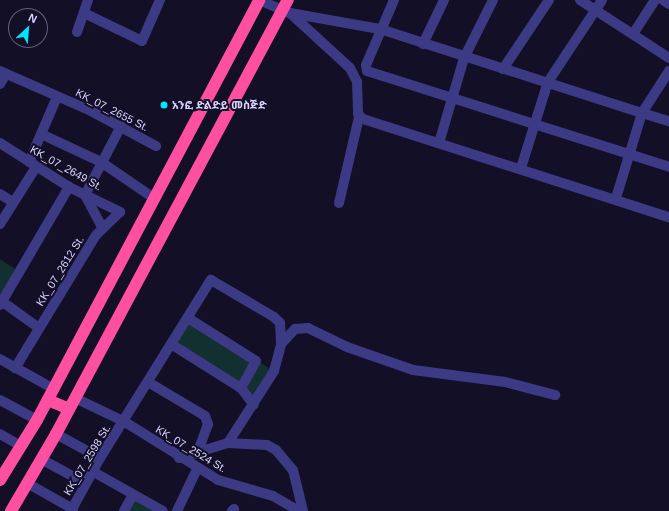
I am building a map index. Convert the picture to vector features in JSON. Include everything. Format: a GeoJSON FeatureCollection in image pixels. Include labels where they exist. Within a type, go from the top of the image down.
{"type":"FeatureCollection","features":[{"type":"Feature","properties":{"kind":"highway"},"geometry":{"type":"LineString","coordinates":[[2,472],[21,446],[51,395],[201,113],[259,0]]}},
{"type":"Feature","properties":{"kind":"highway"},"geometry":{"type":"LineString","coordinates":[[15,509],[27,483],[56,434],[287,8]]}},
{"type":"Feature","properties":{"kind":"highway"},"geometry":{"type":"LineString","coordinates":[[51,395],[69,409]]}},
{"type":"Feature","properties":{"kind":"street"},"geometry":{"type":"LineString","coordinates":[[78,32],[88,0]]}},
{"type":"Feature","properties":{"kind":"street"},"geometry":{"type":"LineString","coordinates":[[84,13],[142,41],[160,0]]}},
{"type":"Feature","properties":{"kind":"street"},"geometry":{"type":"LineString","coordinates":[[259,0],[287,8],[380,29],[464,58],[548,82],[669,121]]}},
{"type":"Feature","properties":{"kind":"street"},"geometry":{"type":"LineString","coordinates":[[394,0],[380,29],[366,64],[367,70],[533,125],[669,167]]}},
{"type":"Feature","properties":{"kind":"street"},"geometry":{"type":"LineString","coordinates":[[423,44],[444,0]]}},
{"type":"Feature","properties":{"kind":"street"},"geometry":{"type":"LineString","coordinates":[[439,143],[454,99],[464,58],[493,0]]}},
{"type":"Feature","properties":{"kind":"street"},"geometry":{"type":"LineString","coordinates":[[503,69],[549,0]]}},
{"type":"Feature","properties":{"kind":"street"},"geometry":{"type":"LineString","coordinates":[[580,0],[669,58]]}},
{"type":"Feature","properties":{"kind":"street"},"geometry":{"type":"LineString","coordinates":[[521,168],[533,125],[548,82],[602,0]]}},
{"type":"Feature","properties":{"kind":"street"},"geometry":{"type":"LineString","coordinates":[[633,34],[655,0]]}},
{"type":"Feature","properties":{"kind":"street"},"geometry":{"type":"LineString","coordinates":[[663,0],[669,4]]}},
{"type":"Feature","properties":{"kind":"street"},"geometry":{"type":"LineString","coordinates":[[287,8],[350,68],[357,82],[359,117],[339,202]]}},
{"type":"Feature","properties":{"kind":"street"},"geometry":{"type":"LineString","coordinates":[[616,198],[642,113],[669,71]]}},
{"type":"Feature","properties":{"kind":"street"},"geometry":{"type":"LineString","coordinates":[[0,84],[3,73]]}},
{"type":"Feature","properties":{"kind":"street","name":"KK_07_2655 St."},"geometry":{"type":"LineString","coordinates":[[3,73],[121,126],[156,146]]}},
{"type":"Feature","properties":{"kind":"street"},"geometry":{"type":"LineString","coordinates":[[0,224],[14,202],[33,165],[41,134],[57,97]]}},
{"type":"Feature","properties":{"kind":"street"},"geometry":{"type":"LineString","coordinates":[[359,117],[616,198],[669,217]]}},
{"type":"Feature","properties":{"kind":"street"},"geometry":{"type":"LineString","coordinates":[[102,227],[85,195],[121,126]]}},
{"type":"Feature","properties":{"kind":"street"},"geometry":{"type":"LineString","coordinates":[[41,134],[101,162],[129,183],[155,199]]}},
{"type":"Feature","properties":{"kind":"street","name":"KK_07_2649 St."},"geometry":{"type":"LineString","coordinates":[[0,143],[33,165],[69,186],[120,212]]}},
{"type":"Feature","properties":{"kind":"street"},"geometry":{"type":"LineString","coordinates":[[39,328],[1,302],[69,186]]}},
{"type":"Feature","properties":{"kind":"street"},"geometry":{"type":"LineString","coordinates":[[0,194],[14,202]]}},
{"type":"Feature","properties":{"kind":"street","name":"KK_07_2612 St."},"geometry":{"type":"LineString","coordinates":[[15,368],[102,227],[120,212]]}},
{"type":"Feature","properties":{"kind":"street","name":"KK_07_2598 St."},"geometry":{"type":"LineString","coordinates":[[72,510],[92,471],[125,422],[211,280],[274,317],[280,323],[281,344]]}},
{"type":"Feature","properties":{"kind":"street"},"geometry":{"type":"LineString","coordinates":[[188,318],[256,362],[241,388]]}},
{"type":"Feature","properties":{"kind":"street"},"geometry":{"type":"LineString","coordinates":[[228,443],[254,405],[274,371],[281,344],[295,329],[308,328],[347,347],[413,370],[505,382],[555,394]]}},
{"type":"Feature","properties":{"kind":"street"},"geometry":{"type":"LineString","coordinates":[[171,344],[241,388],[254,405]]}},
{"type":"Feature","properties":{"kind":"street"},"geometry":{"type":"LineString","coordinates":[[0,359],[15,368],[51,395]]}},
{"type":"Feature","properties":{"kind":"street"},"geometry":{"type":"LineString","coordinates":[[148,382],[205,416],[208,424],[197,454]]}},
{"type":"Feature","properties":{"kind":"street","name":"KK_07_2524 St."},"geometry":{"type":"LineString","coordinates":[[75,398],[125,422],[197,469],[218,480],[273,496],[299,511]]}},
{"type":"Feature","properties":{"kind":"street"},"geometry":{"type":"LineString","coordinates":[[0,400],[37,420]]}},
{"type":"Feature","properties":{"kind":"street"},"geometry":{"type":"LineString","coordinates":[[0,434],[21,446]]}},
{"type":"Feature","properties":{"kind":"street"},"geometry":{"type":"LineString","coordinates":[[56,434],[100,458]]}},
{"type":"Feature","properties":{"kind":"street"},"geometry":{"type":"LineString","coordinates":[[180,458],[197,454],[228,443],[266,445],[276,450],[293,470],[303,511]]}},
{"type":"Feature","properties":{"kind":"street"},"geometry":{"type":"LineString","coordinates":[[41,459],[85,483]]}},
{"type":"Feature","properties":{"kind":"street"},"geometry":{"type":"LineString","coordinates":[[177,511],[197,469]]}},
{"type":"Feature","properties":{"kind":"street"},"geometry":{"type":"LineString","coordinates":[[92,471],[132,495],[163,511]]}},
{"type":"Feature","properties":{"kind":"street"},"geometry":{"type":"LineString","coordinates":[[27,483],[72,510]]}},
{"type":"Feature","properties":{"kind":"street"},"geometry":{"type":"LineString","coordinates":[[124,511],[132,495]]}},
{"type":"Feature","properties":{"kind":"green space"},"geometry":{"type":"Polygon","coordinates":[[[0,259],[20,272],[0,300],[0,259]]]}},
{"type":"Feature","properties":{"kind":"green space"},"geometry":{"type":"Polygon","coordinates":[[[189,317],[275,372],[257,400],[171,344],[189,317]]]}},
{"type":"Feature","properties":{"kind":"green space"},"geometry":{"type":"Polygon","coordinates":[[[133,495],[163,511],[124,511],[133,495]]]}},
{"type":"Feature","properties":{"kind":"place","name":"አንፎ ድልድይ መስጅድ"},"geometry":{"type":"Point","coordinates":[164,105]}}]}
